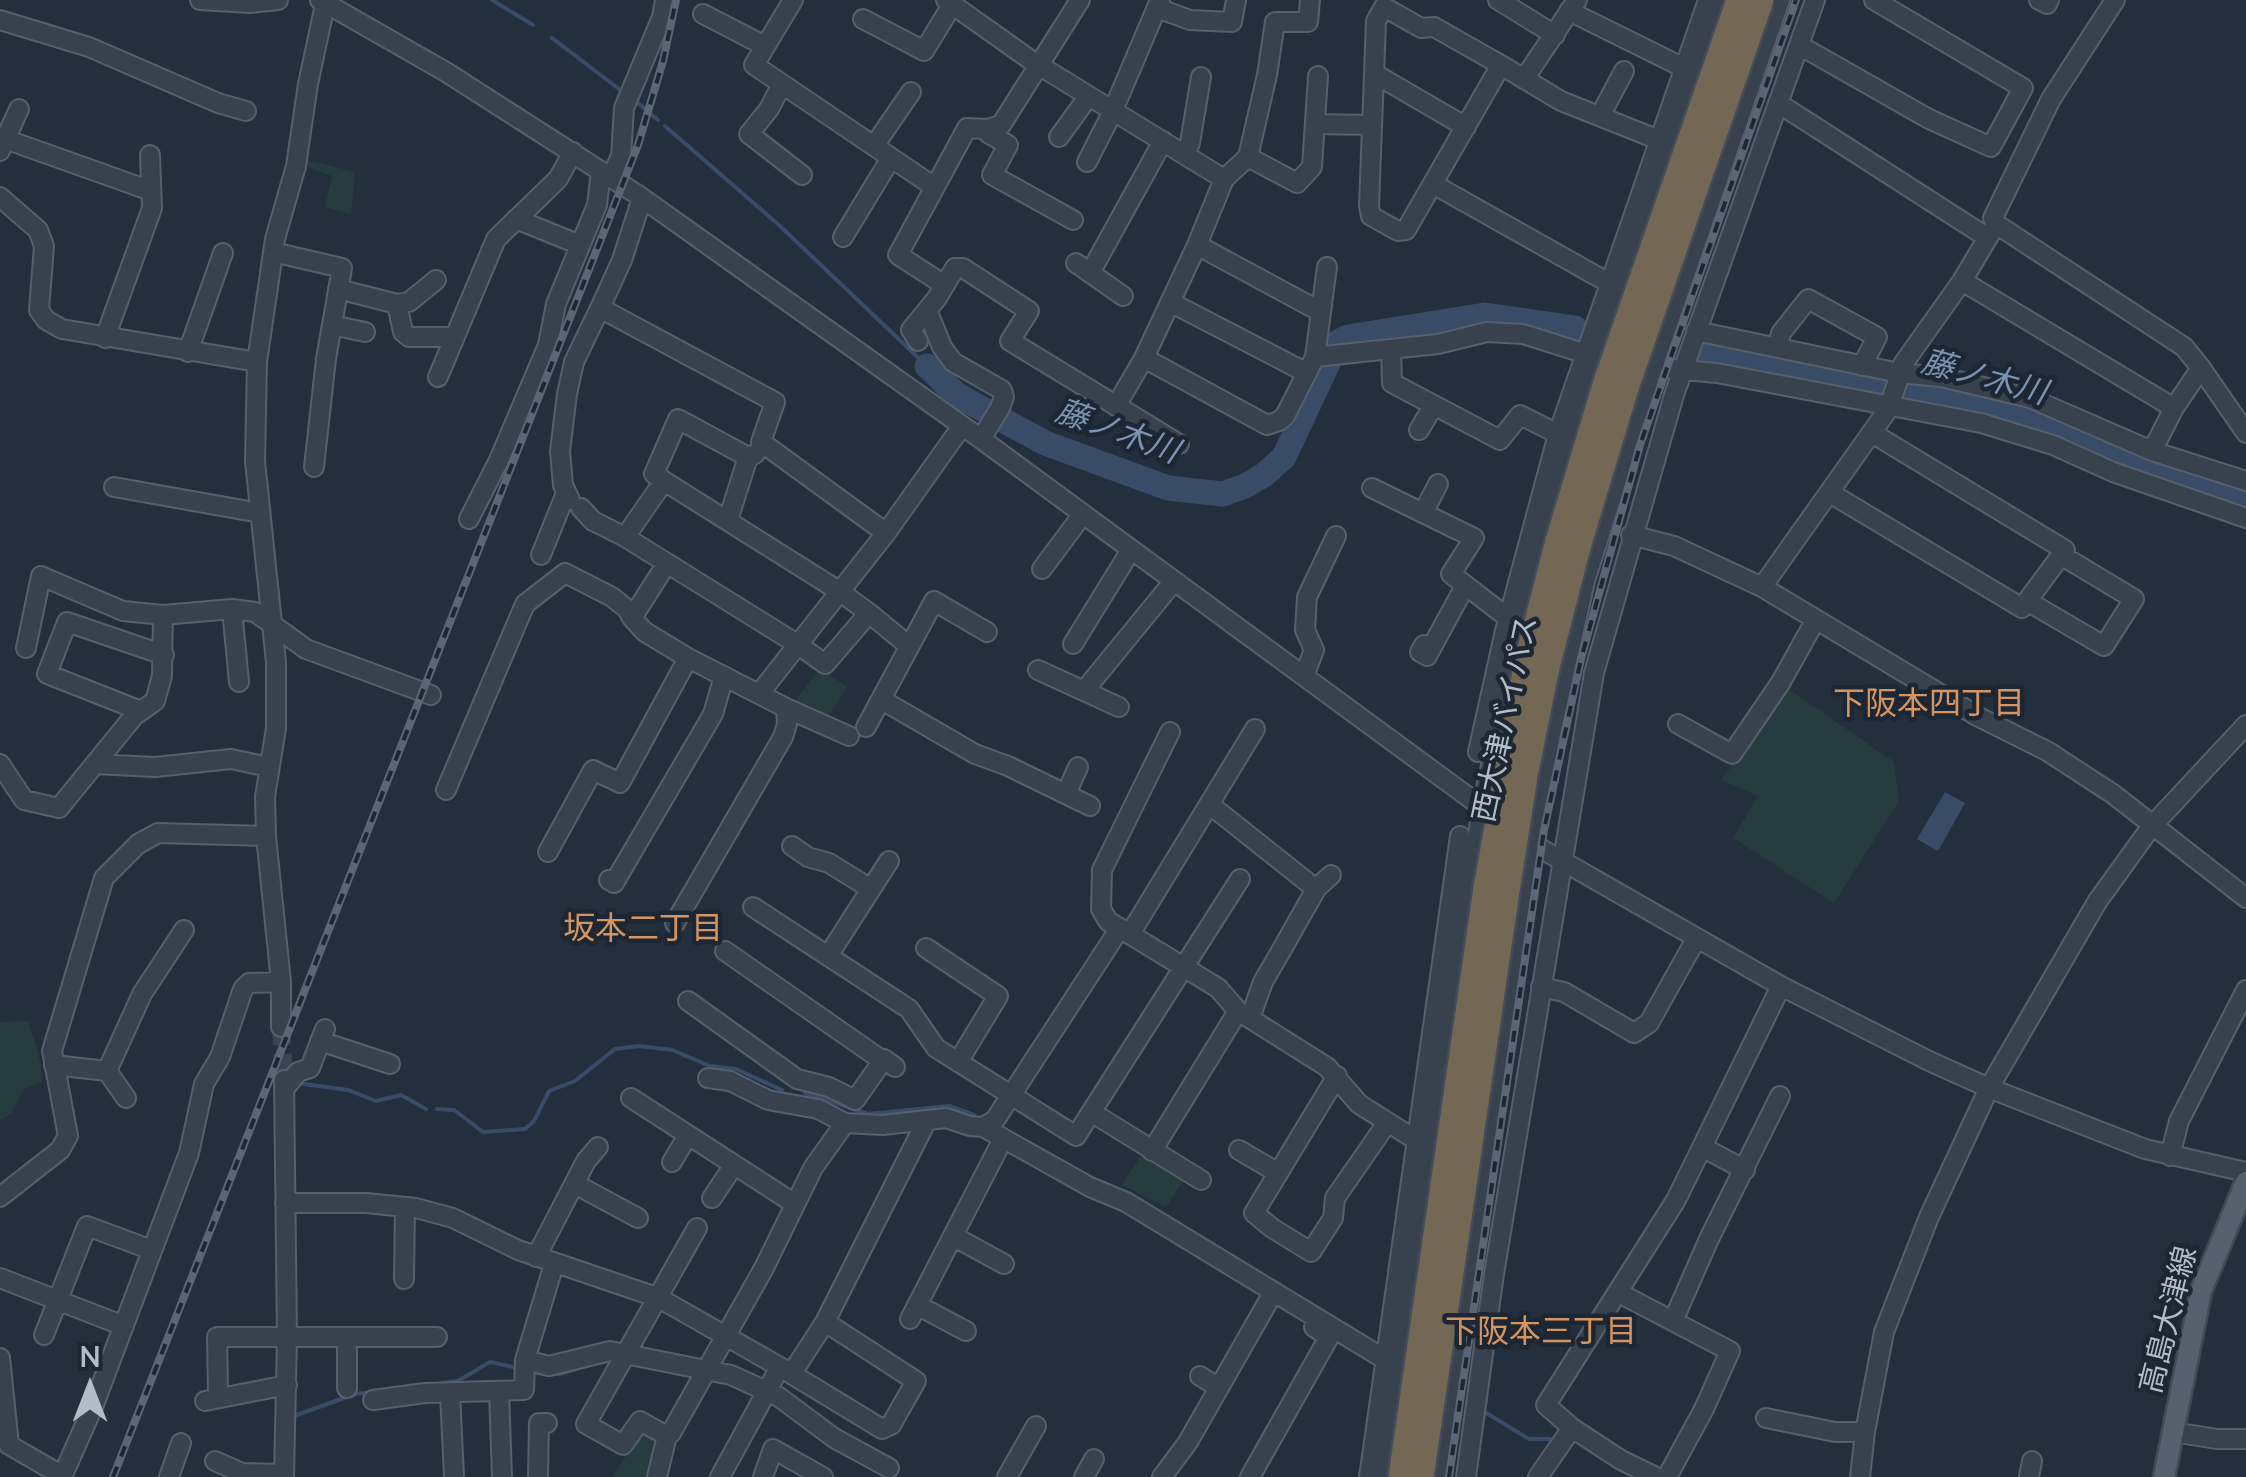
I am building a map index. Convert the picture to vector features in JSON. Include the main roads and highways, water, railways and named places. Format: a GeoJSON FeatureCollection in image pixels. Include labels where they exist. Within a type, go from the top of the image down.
{"type":"FeatureCollection","features":[{"type":"Feature","properties":{"kind":"highway","name":"西大津バイパス"},"geometry":{"type":"LineString","coordinates":[[1401,1477],[1486,888],[1527,661],[1606,382],[1739,0]]}},
{"type":"Feature","properties":{"kind":"highway","name":"西大津バイパス"},"geometry":{"type":"LineString","coordinates":[[1421,1477],[1525,776],[1548,668],[1578,546],[1626,388],[1762,0]]}},
{"type":"Feature","properties":{"kind":"main road","name":"高島大津線"},"geometry":{"type":"LineString","coordinates":[[2164,1477],[2201,1291],[2246,1182]]}},
{"type":"Feature","properties":{"kind":"water"},"geometry":{"type":"Polygon","coordinates":[[[1945,792],[1965,803],[1938,851],[1917,839],[1945,792]]]}},
{"type":"Feature","properties":{"kind":"waterway","name":"藤ノ木川"},"geometry":{"type":"LineString","coordinates":[[492,0],[533,25]]}},
{"type":"Feature","properties":{"kind":"waterway","name":"藤ノ木川"},"geometry":{"type":"LineString","coordinates":[[552,38],[619,89]]}},
{"type":"Feature","properties":{"kind":"waterway","name":"藤ノ木川"},"geometry":{"type":"LineString","coordinates":[[638,103],[658,120]]}},
{"type":"Feature","properties":{"kind":"waterway","name":"藤ノ木川"},"geometry":{"type":"LineString","coordinates":[[665,126],[780,226],[927,366]]}},
{"type":"Feature","properties":{"kind":"waterway","name":"藤ノ木川"},"geometry":{"type":"LineString","coordinates":[[927,366],[957,395],[1045,443],[1168,488],[1223,494],[1264,475],[1284,457],[1338,342],[1348,337],[1485,315],[1575,328]]}},
{"type":"Feature","properties":{"kind":"waterway","name":"藤ノ木川"},"geometry":{"type":"LineString","coordinates":[[1697,352],[1981,405],[2246,497]]}},
{"type":"Feature","properties":{"kind":"waterway"},"geometry":{"type":"LineString","coordinates":[[437,1109],[454,1110],[483,1132],[525,1129],[534,1121],[549,1091],[575,1081],[615,1049],[639,1046],[672,1050],[710,1066],[736,1069],[782,1090]]}},
{"type":"Feature","properties":{"kind":"waterway"},"geometry":{"type":"LineString","coordinates":[[304,1084],[348,1090],[376,1101],[401,1095],[426,1109]]}},
{"type":"Feature","properties":{"kind":"waterway"},"geometry":{"type":"LineString","coordinates":[[805,1093],[868,1114],[949,1106],[974,1115]]}},
{"type":"Feature","properties":{"kind":"waterway"},"geometry":{"type":"LineString","coordinates":[[294,1416],[355,1394],[458,1381],[490,1362],[513,1367]]}},
{"type":"Feature","properties":{"kind":"waterway"},"geometry":{"type":"LineString","coordinates":[[535,1373],[560,1374],[589,1365]]}},
{"type":"Feature","properties":{"kind":"waterway"},"geometry":{"type":"LineString","coordinates":[[1483,1411],[1529,1439],[1550,1439]]}},
{"type":"Feature","properties":{"kind":"tunnel"},"geometry":{"type":"LineString","coordinates":[[281,1027],[284,1080]]}},
{"type":"Feature","properties":{"kind":"railway"},"geometry":{"type":"LineString","coordinates":[[113,1477],[638,145],[676,0]]}},
{"type":"Feature","properties":{"kind":"railway"},"geometry":{"type":"LineString","coordinates":[[1449,1477],[1544,830],[1581,659],[1640,445],[1796,0]]}},
{"type":"Feature","properties":{"kind":"district","name":"下阪本四丁目"},"geometry":{"type":"Point","coordinates":[1929,704]}},
{"type":"Feature","properties":{"kind":"district","name":"坂本二丁目"},"geometry":{"type":"Point","coordinates":[643,929]}},
{"type":"Feature","properties":{"kind":"district","name":"下阪本三丁目"},"geometry":{"type":"Point","coordinates":[1541,1332]}}]}
